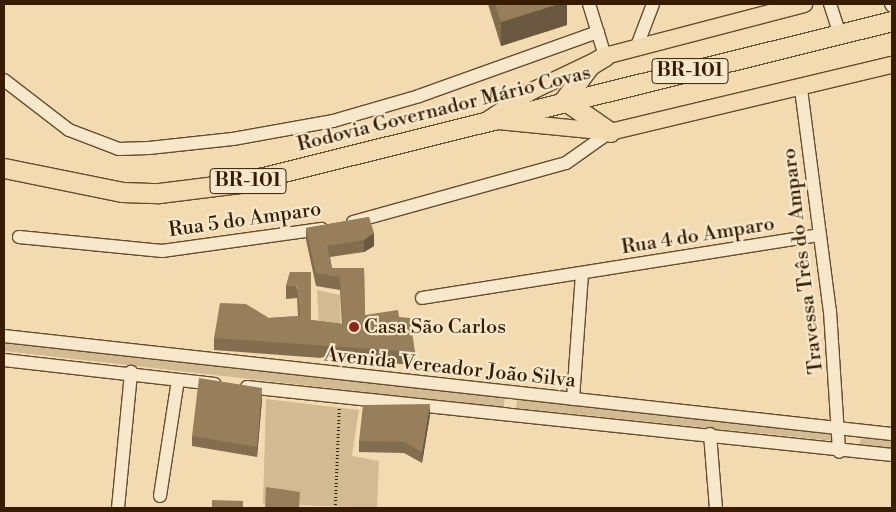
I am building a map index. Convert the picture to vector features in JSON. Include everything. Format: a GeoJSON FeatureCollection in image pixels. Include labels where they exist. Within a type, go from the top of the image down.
{"type":"FeatureCollection","features":[{"type":"Feature","properties":{"kind":"highway","name":"Rodovia Governador Mário Covas"},"geometry":{"type":"LineString","coordinates":[[4,168],[96,189],[175,192],[268,178],[564,100],[892,21]]}},
{"type":"Feature","properties":{"kind":"highway"},"geometry":{"type":"LineString","coordinates":[[605,56],[590,66],[564,100],[610,132]]}},
{"type":"Feature","properties":{"kind":"main road"},"geometry":{"type":"LineString","coordinates":[[487,120],[530,92],[605,56],[637,46],[804,4]]}},
{"type":"Feature","properties":{"kind":"main road"},"geometry":{"type":"LineString","coordinates":[[487,120],[610,132],[801,89],[892,65]]}},
{"type":"Feature","properties":{"kind":"street"},"geometry":{"type":"LineString","coordinates":[[589,4],[605,56]]}},
{"type":"Feature","properties":{"kind":"street"},"geometry":{"type":"LineString","coordinates":[[637,46],[653,4]]}},
{"type":"Feature","properties":{"kind":"street"},"geometry":{"type":"LineString","coordinates":[[830,4],[840,35]]}},
{"type":"Feature","properties":{"kind":"street"},"geometry":{"type":"LineString","coordinates":[[4,80],[78,134],[119,149],[149,148],[333,121],[418,96],[598,32]]}},
{"type":"Feature","properties":{"kind":"street","name":"Travessa Três do Amparo"},"geometry":{"type":"LineString","coordinates":[[801,89],[841,429],[839,452]]}},
{"type":"Feature","properties":{"kind":"street","name":"Rua 5 do Amparo"},"geometry":{"type":"LineString","coordinates":[[19,237],[162,251],[336,225],[566,163],[610,132]]}},
{"type":"Feature","properties":{"kind":"street","name":"Rua 4 do Amparo"},"geometry":{"type":"LineString","coordinates":[[422,298],[819,235]]}},
{"type":"Feature","properties":{"kind":"street"},"geometry":{"type":"LineString","coordinates":[[573,400],[582,273]]}},
{"type":"Feature","properties":{"kind":"street","name":"Avenida Vereador João Silva"},"geometry":{"type":"LineString","coordinates":[[4,336],[892,434]]}},
{"type":"Feature","properties":{"kind":"street","name":"Avenida Vereador João Silva"},"geometry":{"type":"LineString","coordinates":[[4,360],[131,372],[178,380],[339,397],[704,433],[839,452],[892,455]]}},
{"type":"Feature","properties":{"kind":"street"},"geometry":{"type":"LineString","coordinates":[[118,508],[131,372]]}},
{"type":"Feature","properties":{"kind":"street"},"geometry":{"type":"LineString","coordinates":[[160,496],[178,380]]}},
{"type":"Feature","properties":{"kind":"street"},"geometry":{"type":"LineString","coordinates":[[518,414],[520,394]]}},
{"type":"Feature","properties":{"kind":"street"},"geometry":{"type":"LineString","coordinates":[[700,413],[716,508]]}},
{"type":"Feature","properties":{"kind":"path"},"geometry":{"type":"LineString","coordinates":[[335,508],[339,397]]}},
{"type":"Feature","properties":{"kind":"shaded area"},"geometry":{"type":"Polygon","coordinates":[[[317,290],[340,295],[341,331],[319,327],[317,290]]]}},
{"type":"Feature","properties":{"kind":"shaded area"},"geometry":{"type":"Polygon","coordinates":[[[4,342],[505,391],[504,408],[4,351],[4,342]]]}},
{"type":"Feature","properties":{"kind":"shaded area"},"geometry":{"type":"Polygon","coordinates":[[[518,393],[847,430],[844,442],[516,408],[518,393]]]}},
{"type":"Feature","properties":{"kind":"shaded area"},"geometry":{"type":"Polygon","coordinates":[[[266,399],[359,410],[352,456],[379,461],[377,508],[263,504],[266,399]]]}},
{"type":"Feature","properties":{"kind":"shaded area"},"geometry":{"type":"Polygon","coordinates":[[[863,432],[892,436],[892,449],[859,445],[863,432]]]}},
{"type":"Feature","properties":{"kind":"building"},"geometry":{"type":"Polygon","coordinates":[[[495,4],[559,4],[501,22],[495,4]]]}},
{"type":"Feature","properties":{"kind":"building"},"geometry":{"type":"Polygon","coordinates":[[[369,217],[374,233],[364,240],[327,246],[332,268],[364,268],[365,315],[398,310],[399,317],[410,318],[415,352],[214,338],[220,303],[246,304],[269,318],[300,316],[297,286],[286,286],[290,272],[311,272],[311,320],[343,324],[340,277],[316,273],[306,228],[369,217]]]}},
{"type":"Feature","properties":{"kind":"building"},"geometry":{"type":"Polygon","coordinates":[[[199,378],[262,388],[257,447],[192,436],[199,378]]]}},
{"type":"Feature","properties":{"kind":"building"},"geometry":{"type":"Polygon","coordinates":[[[430,404],[422,452],[404,442],[359,441],[363,405],[430,404]]]}},
{"type":"Feature","properties":{"kind":"building"},"geometry":{"type":"Polygon","coordinates":[[[266,487],[300,492],[299,508],[265,508],[266,487]]]}},
{"type":"Feature","properties":{"kind":"building"},"geometry":{"type":"Polygon","coordinates":[[[212,500],[243,501],[243,508],[212,508],[212,500]]]}},
{"type":"Feature","properties":{"kind":"place","name":"Casa São Carlos"},"geometry":{"type":"Point","coordinates":[354,327]}}]}
